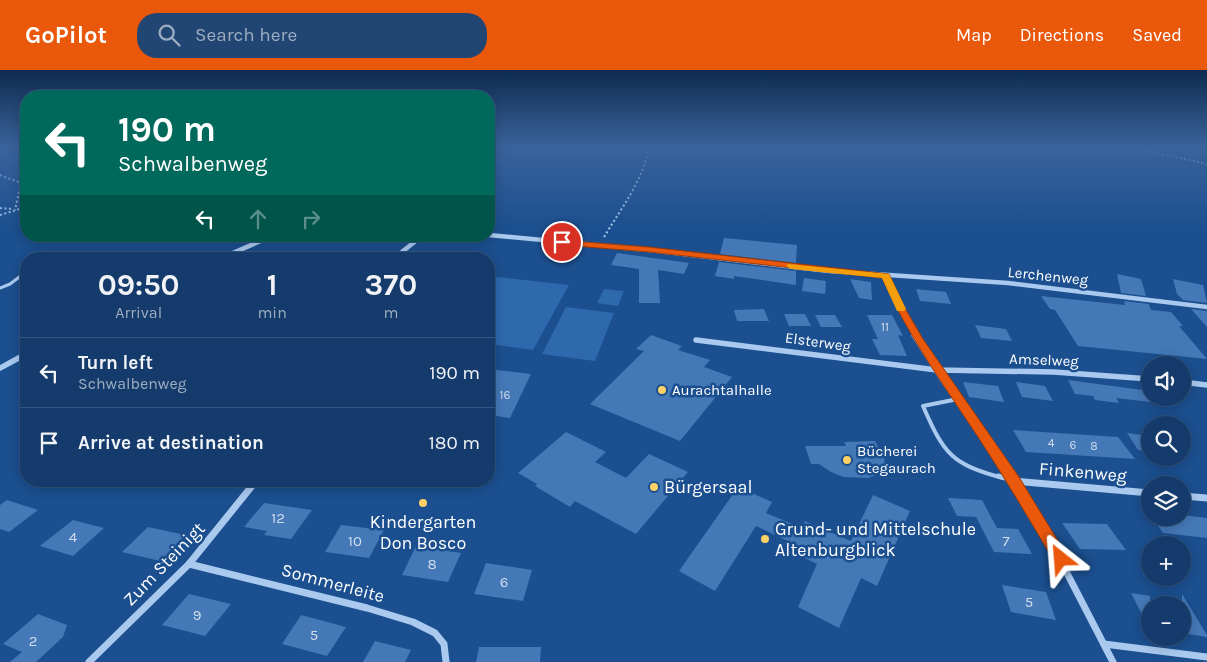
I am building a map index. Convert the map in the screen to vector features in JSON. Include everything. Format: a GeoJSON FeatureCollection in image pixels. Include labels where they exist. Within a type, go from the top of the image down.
{"type":"FeatureCollection","features":[{"type":"Feature","properties":{"kind":"street","name":"Lerchenweg"},"geometry":{"type":"LineString","coordinates":[[495,236],[886,276],[1008,283],[1207,307]]}},
{"type":"Feature","properties":{"kind":"street"},"geometry":{"type":"LineString","coordinates":[[235,252],[258,242]]}},
{"type":"Feature","properties":{"kind":"street"},"geometry":{"type":"LineString","coordinates":[[402,252],[414,242]]}},
{"type":"Feature","properties":{"kind":"street"},"geometry":{"type":"LineString","coordinates":[[886,276],[901,310],[938,370],[1014,481],[1052,542],[1113,662]]}},
{"type":"Feature","properties":{"kind":"street","name":"Elsterweg"},"geometry":{"type":"LineString","coordinates":[[696,340],[938,370]]}},
{"type":"Feature","properties":{"kind":"street"},"geometry":{"type":"LineString","coordinates":[[0,368],[20,357]]}},
{"type":"Feature","properties":{"kind":"street","name":"Amselweg"},"geometry":{"type":"LineString","coordinates":[[938,370],[1054,372],[1141,378]]}},
{"type":"Feature","properties":{"kind":"street"},"geometry":{"type":"LineString","coordinates":[[1191,383],[1207,385]]}},
{"type":"Feature","properties":{"kind":"street","name":"Finkenweg"},"geometry":{"type":"LineString","coordinates":[[1014,481],[1141,492]]}},
{"type":"Feature","properties":{"kind":"street","name":"Zum Steinigt"},"geometry":{"type":"LineString","coordinates":[[89,662],[189,564],[251,487]]}},
{"type":"Feature","properties":{"kind":"street"},"geometry":{"type":"LineString","coordinates":[[1191,497],[1207,498]]}},
{"type":"Feature","properties":{"kind":"street","name":"Sommerleite"},"geometry":{"type":"LineString","coordinates":[[189,564],[367,608],[413,622],[435,633],[444,644],[446,662]]}},
{"type":"Feature","properties":{"kind":"street"},"geometry":{"type":"LineString","coordinates":[[1104,644],[1207,657]]}},
{"type":"Feature","properties":{"kind":"lane"},"geometry":{"type":"LineString","coordinates":[[0,288],[10,284],[20,276]]}},
{"type":"Feature","properties":{"kind":"lane"},"geometry":{"type":"LineString","coordinates":[[958,399],[923,406],[934,430],[955,460],[987,473],[1014,481]]}},
{"type":"Feature","properties":{"kind":"path"},"geometry":{"type":"LineString","coordinates":[[599,245],[632,193],[642,174]]}},
{"type":"Feature","properties":{"kind":"path"},"geometry":{"type":"LineString","coordinates":[[0,175],[20,183]]}},
{"type":"Feature","properties":{"kind":"path"},"geometry":{"type":"LineString","coordinates":[[15,210],[20,188]]}},
{"type":"Feature","properties":{"kind":"path"},"geometry":{"type":"LineString","coordinates":[[0,208],[15,210]]}},
{"type":"Feature","properties":{"kind":"path"},"geometry":{"type":"LineString","coordinates":[[0,215],[20,209]]}},
{"type":"Feature","properties":{"kind":"shaded area"},"geometry":{"type":"Polygon","coordinates":[[[495,277],[569,285],[533,350],[495,345],[495,277]]]}},
{"type":"Feature","properties":{"kind":"shaded area"},"geometry":{"type":"Polygon","coordinates":[[[604,289],[624,291],[618,306],[597,303],[604,289]]]}},
{"type":"Feature","properties":{"kind":"shaded area"},"geometry":{"type":"Polygon","coordinates":[[[566,307],[614,313],[595,361],[542,354],[566,307]]]}},
{"type":"Feature","properties":{"kind":"building"},"geometry":{"type":"Polygon","coordinates":[[[724,238],[797,245],[796,263],[720,254],[724,238]]]}},
{"type":"Feature","properties":{"kind":"building"},"geometry":{"type":"Polygon","coordinates":[[[617,253],[689,263],[684,274],[658,270],[660,303],[639,303],[639,269],[611,265],[617,253]]]}},
{"type":"Feature","properties":{"kind":"building"},"geometry":{"type":"Polygon","coordinates":[[[719,262],[796,271],[796,285],[734,276],[734,279],[715,276],[719,262]]]}},
{"type":"Feature","properties":{"kind":"building"},"geometry":{"type":"Polygon","coordinates":[[[1117,274],[1141,279],[1146,296],[1121,293],[1117,274]]]}},
{"type":"Feature","properties":{"kind":"building"},"geometry":{"type":"Polygon","coordinates":[[[804,278],[826,281],[825,294],[802,291],[804,278]]]}},
{"type":"Feature","properties":{"kind":"building"},"geometry":{"type":"Polygon","coordinates":[[[850,279],[871,282],[872,300],[859,298],[850,279]]]}},
{"type":"Feature","properties":{"kind":"building"},"geometry":{"type":"Polygon","coordinates":[[[1173,279],[1203,285],[1207,303],[1183,300],[1177,294],[1173,279]]]}},
{"type":"Feature","properties":{"kind":"building"},"geometry":{"type":"Polygon","coordinates":[[[916,289],[946,292],[951,304],[920,301],[916,289]]]}},
{"type":"Feature","properties":{"kind":"building"},"geometry":{"type":"Polygon","coordinates":[[[1041,296],[1125,305],[1124,301],[1149,304],[1151,310],[1171,312],[1183,326],[1179,326],[1207,359],[1078,346],[1055,310],[1050,309],[1041,296]]]}},
{"type":"Feature","properties":{"kind":"building"},"geometry":{"type":"Polygon","coordinates":[[[764,309],[769,321],[737,321],[734,310],[764,309]]]}},
{"type":"Feature","properties":{"kind":"building"},"geometry":{"type":"Polygon","coordinates":[[[1191,309],[1207,311],[1207,327],[1191,309]]]}},
{"type":"Feature","properties":{"kind":"building"},"geometry":{"type":"Polygon","coordinates":[[[784,314],[805,314],[811,326],[789,326],[784,314]]]}},
{"type":"Feature","properties":{"kind":"building"},"geometry":{"type":"Polygon","coordinates":[[[815,315],[835,315],[842,327],[821,327],[815,315]]]}},
{"type":"Feature","properties":{"kind":"building"},"geometry":{"type":"Polygon","coordinates":[[[867,315],[892,315],[903,336],[898,335],[907,356],[880,355],[872,339],[878,339],[867,315]]]}},
{"type":"Feature","properties":{"kind":"building"},"geometry":{"type":"Polygon","coordinates":[[[975,325],[1006,329],[1012,341],[981,338],[975,325]]]}},
{"type":"Feature","properties":{"kind":"building","name":"Aurachtalhalle"},"geometry":{"type":"Polygon","coordinates":[[[651,335],[682,346],[678,350],[710,360],[704,367],[732,377],[680,441],[590,404],[644,351],[636,349],[651,335]]]}},
{"type":"Feature","properties":{"kind":"building"},"geometry":{"type":"Polygon","coordinates":[[[495,370],[531,374],[510,418],[495,416],[495,370]]]}},
{"type":"Feature","properties":{"kind":"building"},"geometry":{"type":"Polygon","coordinates":[[[1068,380],[1141,390],[1141,401],[1116,398],[1119,403],[1095,400],[1093,396],[1075,394],[1068,380]]]}},
{"type":"Feature","properties":{"kind":"building"},"geometry":{"type":"Polygon","coordinates":[[[963,382],[998,386],[1004,402],[969,397],[963,382]]]}},
{"type":"Feature","properties":{"kind":"building"},"geometry":{"type":"Polygon","coordinates":[[[1016,382],[1045,386],[1053,401],[1022,397],[1016,382]]]}},
{"type":"Feature","properties":{"kind":"building"},"geometry":{"type":"Polygon","coordinates":[[[1013,430],[1118,437],[1135,459],[1026,452],[1013,430]]]}},
{"type":"Feature","properties":{"kind":"building"},"geometry":{"type":"Polygon","coordinates":[[[566,432],[606,452],[595,462],[626,478],[649,454],[688,472],[636,534],[575,501],[570,507],[535,486],[537,484],[518,473],[566,432]]]}},
{"type":"Feature","properties":{"kind":"building"},"geometry":{"type":"Polygon","coordinates":[[[1127,433],[1141,435],[1141,450],[1138,450],[1127,433]]]}},
{"type":"Feature","properties":{"kind":"building","name":"Bücherei Stegaurach"},"geometry":{"type":"Polygon","coordinates":[[[875,441],[884,458],[885,469],[868,478],[843,477],[819,464],[811,464],[805,446],[846,446],[844,442],[875,441]]]}},
{"type":"Feature","properties":{"kind":"building"},"geometry":{"type":"Polygon","coordinates":[[[738,487],[772,502],[766,513],[802,528],[805,521],[851,541],[873,495],[910,511],[877,586],[861,578],[839,628],[798,607],[817,564],[788,550],[792,543],[756,526],[715,591],[679,571],[738,487]]]}},
{"type":"Feature","properties":{"kind":"building"},"geometry":{"type":"Polygon","coordinates":[[[948,498],[982,500],[997,528],[1018,529],[1032,554],[994,552],[976,517],[957,516],[948,498]]]}},
{"type":"Feature","properties":{"kind":"building"},"geometry":{"type":"Polygon","coordinates":[[[7,500],[38,510],[9,532],[0,529],[0,505],[7,500]]]}},
{"type":"Feature","properties":{"kind":"building"},"geometry":{"type":"Polygon","coordinates":[[[264,503],[312,510],[291,539],[264,535],[267,531],[244,527],[264,503]]]}},
{"type":"Feature","properties":{"kind":"building"},"geometry":{"type":"Polygon","coordinates":[[[1191,516],[1207,518],[1207,538],[1163,533],[1158,526],[1191,526],[1191,516]]]}},
{"type":"Feature","properties":{"kind":"building"},"geometry":{"type":"Polygon","coordinates":[[[73,520],[104,528],[73,556],[40,546],[73,520]]]}},
{"type":"Feature","properties":{"kind":"building"},"geometry":{"type":"Polygon","coordinates":[[[1062,523],[1107,524],[1126,550],[1080,549],[1062,523]]]}},
{"type":"Feature","properties":{"kind":"building"},"geometry":{"type":"Polygon","coordinates":[[[341,525],[384,530],[369,558],[325,552],[341,525]]]}},
{"type":"Feature","properties":{"kind":"building"},"geometry":{"type":"Polygon","coordinates":[[[148,527],[185,535],[160,561],[122,552],[148,527]]]}},
{"type":"Feature","properties":{"kind":"building"},"geometry":{"type":"Polygon","coordinates":[[[416,546],[461,553],[448,582],[402,575],[416,546]]]}},
{"type":"Feature","properties":{"kind":"building"},"geometry":{"type":"Polygon","coordinates":[[[486,563],[532,570],[523,601],[474,594],[486,563]]]}},
{"type":"Feature","properties":{"kind":"building"},"geometry":{"type":"Polygon","coordinates":[[[1002,585],[1046,592],[1056,620],[1011,612],[1002,585]]]}},
{"type":"Feature","properties":{"kind":"building"},"geometry":{"type":"Polygon","coordinates":[[[1131,593],[1150,596],[1141,596],[1141,612],[1131,593]]]}},
{"type":"Feature","properties":{"kind":"building"},"geometry":{"type":"Polygon","coordinates":[[[189,594],[231,604],[205,636],[162,625],[189,594]]]}},
{"type":"Feature","properties":{"kind":"building"},"geometry":{"type":"Polygon","coordinates":[[[1191,609],[1207,635],[1207,637],[1191,634],[1191,609]]]}},
{"type":"Feature","properties":{"kind":"building"},"geometry":{"type":"Polygon","coordinates":[[[38,614],[67,625],[63,637],[36,662],[10,662],[22,652],[3,644],[38,614]]]}},
{"type":"Feature","properties":{"kind":"building"},"geometry":{"type":"Polygon","coordinates":[[[301,615],[346,627],[327,656],[282,644],[301,615]]]}},
{"type":"Feature","properties":{"kind":"building"},"geometry":{"type":"Polygon","coordinates":[[[375,641],[411,650],[405,662],[363,662],[375,641]]]}},
{"type":"Feature","properties":{"kind":"building"},"geometry":{"type":"Polygon","coordinates":[[[479,647],[541,647],[540,662],[476,662],[479,647]]]}},
{"type":"Feature","properties":{"kind":"slow traffic"},"geometry":{"type":"LineString","coordinates":[[791,266],[886,276],[901,309]]}},
{"type":"Feature","properties":{"kind":"place","name":"Aurachtalhalle"},"geometry":{"type":"Point","coordinates":[662,390]}},
{"type":"Feature","properties":{"kind":"place","name":"Bücherei Stegaurach"},"geometry":{"type":"Point","coordinates":[847,460]}},
{"type":"Feature","properties":{"kind":"place","name":"Bürgersaal"},"geometry":{"type":"Point","coordinates":[654,487]}},
{"type":"Feature","properties":{"kind":"place","name":"Kindergarten Don Bosco"},"geometry":{"type":"Point","coordinates":[423,503]}},
{"type":"Feature","properties":{"kind":"place","name":"Grund- und Mittelschule Altenburgblick"},"geometry":{"type":"Point","coordinates":[765,539]}},
{"type":"Feature","properties":{"kind":"route"},"geometry":{"type":"LineString","coordinates":[[562,242],[886,276],[901,310],[918,339],[1014,481],[1061,559]]}}]}
